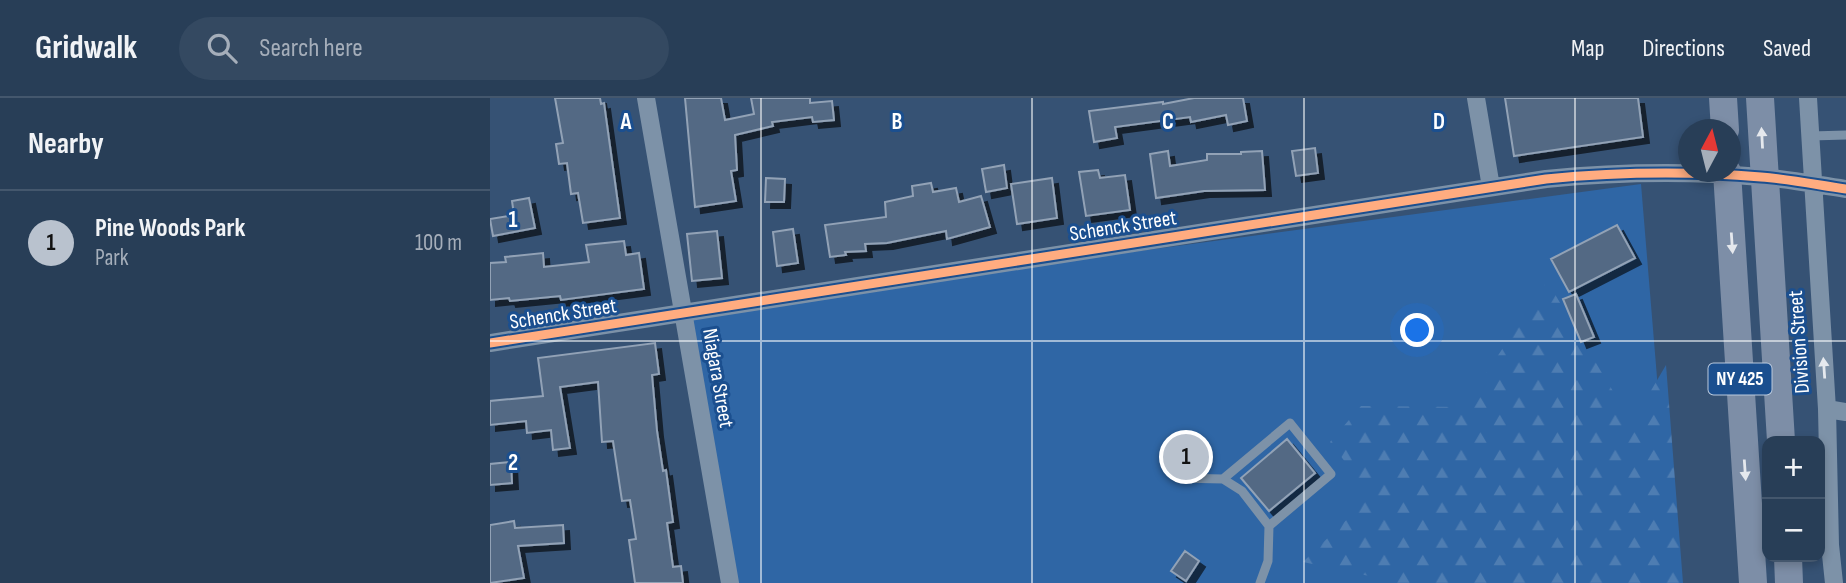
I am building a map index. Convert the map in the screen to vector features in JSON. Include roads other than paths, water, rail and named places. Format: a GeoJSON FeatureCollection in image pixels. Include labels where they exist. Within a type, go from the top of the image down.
{"type":"FeatureCollection","features":[{"type":"Feature","properties":{"kind":"main road"},"geometry":{"type":"LineString","coordinates":[[1723,98],[1724,119]]}},
{"type":"Feature","properties":{"kind":"main road","name":"NY 425"},"geometry":{"type":"LineString","coordinates":[[1760,98],[1781,436]]}},
{"type":"Feature","properties":{"kind":"main road","name":"NY 425"},"geometry":{"type":"LineString","coordinates":[[1728,182],[1753,583]]}},
{"type":"Feature","properties":{"kind":"main road"},"geometry":{"type":"LineString","coordinates":[[1788,562],[1789,583]]}},
{"type":"Feature","properties":{"kind":"street","name":"Niagara Street"},"geometry":{"type":"LineString","coordinates":[[646,98],[730,583]]}},
{"type":"Feature","properties":{"kind":"street"},"geometry":{"type":"LineString","coordinates":[[1476,98],[1491,187]]}},
{"type":"Feature","properties":{"kind":"street","name":"Division Street"},"geometry":{"type":"LineString","coordinates":[[1808,98],[1827,409],[1830,545],[1834,583]]}},
{"type":"Feature","properties":{"kind":"street","name":"Schenck Street"},"geometry":{"type":"LineString","coordinates":[[490,343],[1491,187],[1595,174],[1678,172]]}},
{"type":"Feature","properties":{"kind":"street","name":"Schenck Street"},"geometry":{"type":"LineString","coordinates":[[1741,175],[1846,189]]}},
{"type":"Feature","properties":{"kind":"street"},"geometry":{"type":"LineString","coordinates":[[1827,409],[1846,412]]}},
{"type":"Feature","properties":{"kind":"lane"},"geometry":{"type":"LineString","coordinates":[[1811,136],[1846,135]]}},
{"type":"Feature","properties":{"kind":"lane"},"geometry":{"type":"LineString","coordinates":[[1223,479],[1290,423],[1331,474],[1269,526]]}},
{"type":"Feature","properties":{"kind":"lane"},"geometry":{"type":"LineString","coordinates":[[1178,478],[1223,479],[1242,491],[1269,526],[1268,561],[1260,583]]}},
{"type":"Feature","properties":{"kind":"place","name":"Pine Woods Park"},"geometry":{"type":"Point","coordinates":[1186,457]}}]}
